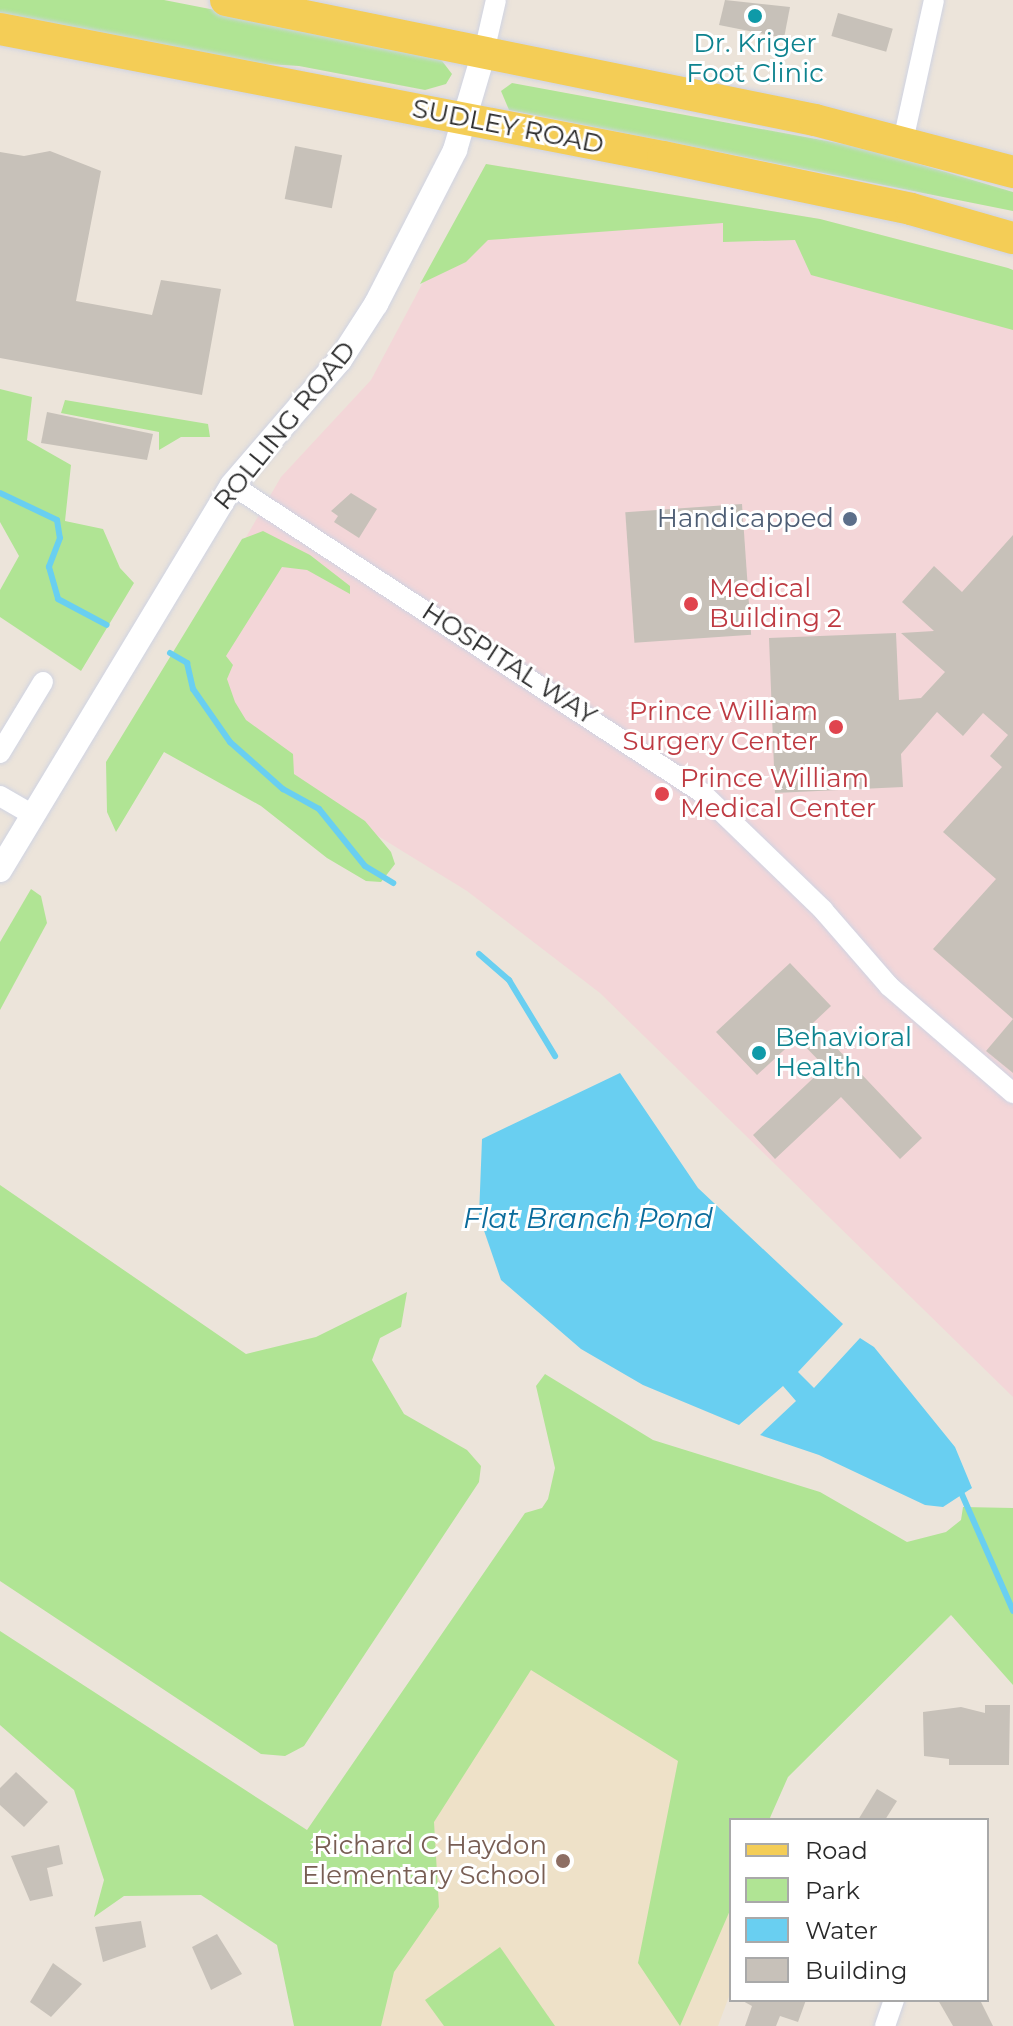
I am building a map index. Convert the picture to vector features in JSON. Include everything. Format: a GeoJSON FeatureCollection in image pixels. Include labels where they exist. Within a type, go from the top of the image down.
{"type":"FeatureCollection","features":[{"type":"Feature","properties":{"kind":"main road"},"geometry":{"type":"LineString","coordinates":[[226,0],[903,141],[1013,172]]}},
{"type":"Feature","properties":{"kind":"main road","name":"SUDLEY ROAD"},"geometry":{"type":"LineString","coordinates":[[0,29],[901,207],[1013,238]]}},
{"type":"Feature","properties":{"kind":"street","name":"ROLLING ROAD"},"geometry":{"type":"LineString","coordinates":[[0,870],[232,485],[353,342],[441,180],[465,119],[496,0]]}},
{"type":"Feature","properties":{"kind":"street"},"geometry":{"type":"LineString","coordinates":[[903,141],[934,0]]}},
{"type":"Feature","properties":{"kind":"street","name":"HOSPITAL WAY"},"geometry":{"type":"LineString","coordinates":[[232,485],[701,792],[823,910],[889,986],[1013,1093]]}},
{"type":"Feature","properties":{"kind":"street"},"geometry":{"type":"LineString","coordinates":[[0,753],[43,682]]}},
{"type":"Feature","properties":{"kind":"street"},"geometry":{"type":"LineString","coordinates":[[0,796],[33,815]]}},
{"type":"Feature","properties":{"kind":"street"},"geometry":{"type":"LineString","coordinates":[[885,2026],[893,2002]]}},
{"type":"Feature","properties":{"kind":"shaded area","name":"Prince William Medical Center"},"geometry":{"type":"Polygon","coordinates":[[[486,164],[820,219],[1013,270],[1013,1397],[600,993],[467,891],[153,697],[281,477],[371,380],[486,164]]]}},
{"type":"Feature","properties":{"kind":"shaded area","name":"Richard C Haydon Elementary School"},"geometry":{"type":"Polygon","coordinates":[[[524,1654],[772,1818],[729,1818],[729,1996],[718,2026],[298,2026],[524,1654]]]}},
{"type":"Feature","properties":{"kind":"green space"},"geometry":{"type":"Polygon","coordinates":[[[0,0],[164,0],[436,53],[452,74],[446,84],[425,90],[299,66],[234,62],[0,18],[0,0]]]}},
{"type":"Feature","properties":{"kind":"green space"},"geometry":{"type":"Polygon","coordinates":[[[512,83],[865,148],[1013,192],[1013,211],[509,110],[501,91],[512,83]]]}},
{"type":"Feature","properties":{"kind":"green space"},"geometry":{"type":"Polygon","coordinates":[[[486,164],[820,219],[1008,268],[1013,270],[1013,330],[811,275],[795,240],[723,242],[723,223],[488,240],[466,262],[420,284],[486,164]]]}},
{"type":"Feature","properties":{"kind":"green space"},"geometry":{"type":"Polygon","coordinates":[[[0,389],[32,397],[27,440],[71,465],[65,521],[103,529],[120,568],[134,583],[81,671],[0,617],[0,590],[19,556],[0,522],[0,389]]]}},
{"type":"Feature","properties":{"kind":"green space"},"geometry":{"type":"Polygon","coordinates":[[[65,400],[208,424],[210,437],[181,437],[159,450],[159,432],[61,413],[65,400]]]}},
{"type":"Feature","properties":{"kind":"green space"},"geometry":{"type":"Polygon","coordinates":[[[263,531],[310,555],[350,586],[350,594],[307,570],[282,567],[226,656],[233,665],[227,679],[235,702],[246,720],[293,754],[294,774],[365,821],[391,852],[395,864],[381,882],[366,881],[327,858],[261,806],[164,752],[116,832],[107,812],[106,762],[242,539],[263,531]]]}},
{"type":"Feature","properties":{"kind":"green space"},"geometry":{"type":"Polygon","coordinates":[[[31,889],[41,896],[47,923],[0,1010],[0,942],[31,889]]]}},
{"type":"Feature","properties":{"kind":"green space"},"geometry":{"type":"Polygon","coordinates":[[[0,1185],[246,1354],[316,1337],[407,1292],[401,1327],[380,1338],[372,1360],[404,1414],[467,1450],[481,1466],[479,1482],[304,1746],[285,1756],[261,1754],[0,1581],[0,1185]]]}},
{"type":"Feature","properties":{"kind":"green space"},"geometry":{"type":"Polygon","coordinates":[[[545,1374],[653,1440],[820,1492],[907,1542],[946,1532],[961,1520],[963,1507],[1013,1508],[1013,1685],[951,1615],[788,1777],[770,1818],[729,1818],[729,1913],[680,2026],[638,1963],[678,1761],[531,1670],[434,1822],[439,1907],[394,1972],[381,2026],[294,2026],[277,1945],[201,1895],[124,1896],[94,1917],[104,1880],[74,1790],[0,1725],[0,1631],[307,1830],[525,1513],[542,1508],[548,1499],[555,1468],[536,1386],[545,1374]]]}},
{"type":"Feature","properties":{"kind":"green space"},"geometry":{"type":"Polygon","coordinates":[[[500,1947],[555,2026],[444,2026],[425,2000],[500,1947]]]}},
{"type":"Feature","properties":{"kind":"water","name":"Flat Branch Pond"},"geometry":{"type":"Polygon","coordinates":[[[620,1073],[698,1188],[843,1324],[798,1372],[814,1388],[860,1338],[874,1347],[955,1447],[972,1488],[943,1507],[925,1505],[819,1455],[760,1435],[796,1401],[783,1386],[739,1425],[643,1385],[581,1349],[501,1280],[479,1216],[482,1139],[620,1073]]]}},
{"type":"Feature","properties":{"kind":"building","name":"Dr. Kriger Foot Clinic"},"geometry":{"type":"Polygon","coordinates":[[[725,0],[790,7],[784,38],[719,25],[725,0]]]}},
{"type":"Feature","properties":{"kind":"building"},"geometry":{"type":"Polygon","coordinates":[[[838,13],[893,29],[886,52],[831,36],[838,13]]]}},
{"type":"Feature","properties":{"kind":"building"},"geometry":{"type":"Polygon","coordinates":[[[295,146],[342,155],[332,208],[285,199],[295,146]]]}},
{"type":"Feature","properties":{"kind":"building"},"geometry":{"type":"Polygon","coordinates":[[[50,151],[101,171],[76,301],[152,315],[161,280],[221,289],[202,395],[0,358],[0,152],[24,156],[50,151]]]}},
{"type":"Feature","properties":{"kind":"building"},"geometry":{"type":"Polygon","coordinates":[[[47,412],[153,434],[147,460],[41,443],[47,412]]]}},
{"type":"Feature","properties":{"kind":"building"},"geometry":{"type":"Polygon","coordinates":[[[351,493],[377,509],[359,538],[334,522],[338,516],[331,511],[351,493]]]}},
{"type":"Feature","properties":{"kind":"building","name":"Medical Building 2"},"geometry":{"type":"Polygon","coordinates":[[[742,504],[751,635],[634,643],[625,512],[742,504]]]}},
{"type":"Feature","properties":{"kind":"building"},"geometry":{"type":"Polygon","coordinates":[[[1013,535],[1013,1019],[933,949],[996,879],[943,832],[1002,767],[990,756],[1008,735],[983,713],[963,736],[937,712],[901,754],[903,787],[775,793],[769,638],[896,633],[899,700],[921,698],[945,672],[901,633],[934,631],[902,602],[934,566],[962,592],[1013,535]]]}},
{"type":"Feature","properties":{"kind":"building","name":"Behavioral Health"},"geometry":{"type":"Polygon","coordinates":[[[790,963],[831,1006],[813,1023],[922,1138],[900,1159],[841,1097],[775,1159],[753,1135],[825,1067],[797,1038],[757,1075],[716,1032],[790,963]]]}},
{"type":"Feature","properties":{"kind":"building"},"geometry":{"type":"Polygon","coordinates":[[[1013,1019],[1013,1073],[986,1051],[1013,1019]]]}},
{"type":"Feature","properties":{"kind":"building"},"geometry":{"type":"Polygon","coordinates":[[[985,1705],[1010,1705],[1009,1765],[949,1765],[949,1759],[924,1756],[923,1712],[961,1707],[985,1713],[985,1705]]]}},
{"type":"Feature","properties":{"kind":"building"},"geometry":{"type":"Polygon","coordinates":[[[16,1772],[48,1802],[24,1827],[0,1805],[0,1788],[16,1772]]]}},
{"type":"Feature","properties":{"kind":"building"},"geometry":{"type":"Polygon","coordinates":[[[877,1789],[897,1801],[886,1818],[859,1818],[877,1789]]]}},
{"type":"Feature","properties":{"kind":"building"},"geometry":{"type":"Polygon","coordinates":[[[59,1845],[63,1864],[47,1868],[53,1896],[30,1901],[11,1856],[59,1845]]]}},
{"type":"Feature","properties":{"kind":"building"},"geometry":{"type":"Polygon","coordinates":[[[141,1921],[146,1947],[103,1962],[95,1927],[141,1921]]]}},
{"type":"Feature","properties":{"kind":"building"},"geometry":{"type":"Polygon","coordinates":[[[217,1934],[242,1974],[211,1990],[192,1947],[217,1934]]]}},
{"type":"Feature","properties":{"kind":"building"},"geometry":{"type":"Polygon","coordinates":[[[53,1963],[82,1984],[51,2017],[30,2002],[53,1963]]]}},
{"type":"Feature","properties":{"kind":"building"},"geometry":{"type":"Polygon","coordinates":[[[745,2002],[805,2002],[798,2022],[780,2016],[776,2026],[745,2026],[752,2006],[745,2002]]]}},
{"type":"Feature","properties":{"kind":"building"},"geometry":{"type":"Polygon","coordinates":[[[939,2002],[981,2002],[993,2026],[953,2026],[939,2002]]]}},
{"type":"Feature","properties":{"kind":"waterway"},"geometry":{"type":"LineString","coordinates":[[0,493],[57,520],[60,538],[49,567],[58,599],[107,625]]}},
{"type":"Feature","properties":{"kind":"waterway"},"geometry":{"type":"LineString","coordinates":[[170,653],[187,663],[193,689],[230,742],[283,789],[319,809],[365,866],[393,883]]}},
{"type":"Feature","properties":{"kind":"waterway"},"geometry":{"type":"LineString","coordinates":[[479,954],[509,980],[555,1056]]}},
{"type":"Feature","properties":{"kind":"waterway"},"geometry":{"type":"LineString","coordinates":[[960,1490],[1013,1611]]}},
{"type":"Feature","properties":{"kind":"place","name":"Dr. Kriger Foot Clinic"},"geometry":{"type":"Point","coordinates":[755,16]}},
{"type":"Feature","properties":{"kind":"place","name":"Handicapped"},"geometry":{"type":"Point","coordinates":[850,519]}},
{"type":"Feature","properties":{"kind":"place","name":"Medical Building 2"},"geometry":{"type":"Point","coordinates":[691,604]}},
{"type":"Feature","properties":{"kind":"place","name":"Prince William Surgery Center"},"geometry":{"type":"Point","coordinates":[836,727]}},
{"type":"Feature","properties":{"kind":"place","name":"Prince William Medical Center"},"geometry":{"type":"Point","coordinates":[662,794]}},
{"type":"Feature","properties":{"kind":"place","name":"Behavioral Health"},"geometry":{"type":"Point","coordinates":[759,1053]}},
{"type":"Feature","properties":{"kind":"place","name":"Richard C Haydon Elementary School"},"geometry":{"type":"Point","coordinates":[563,1861]}}]}
